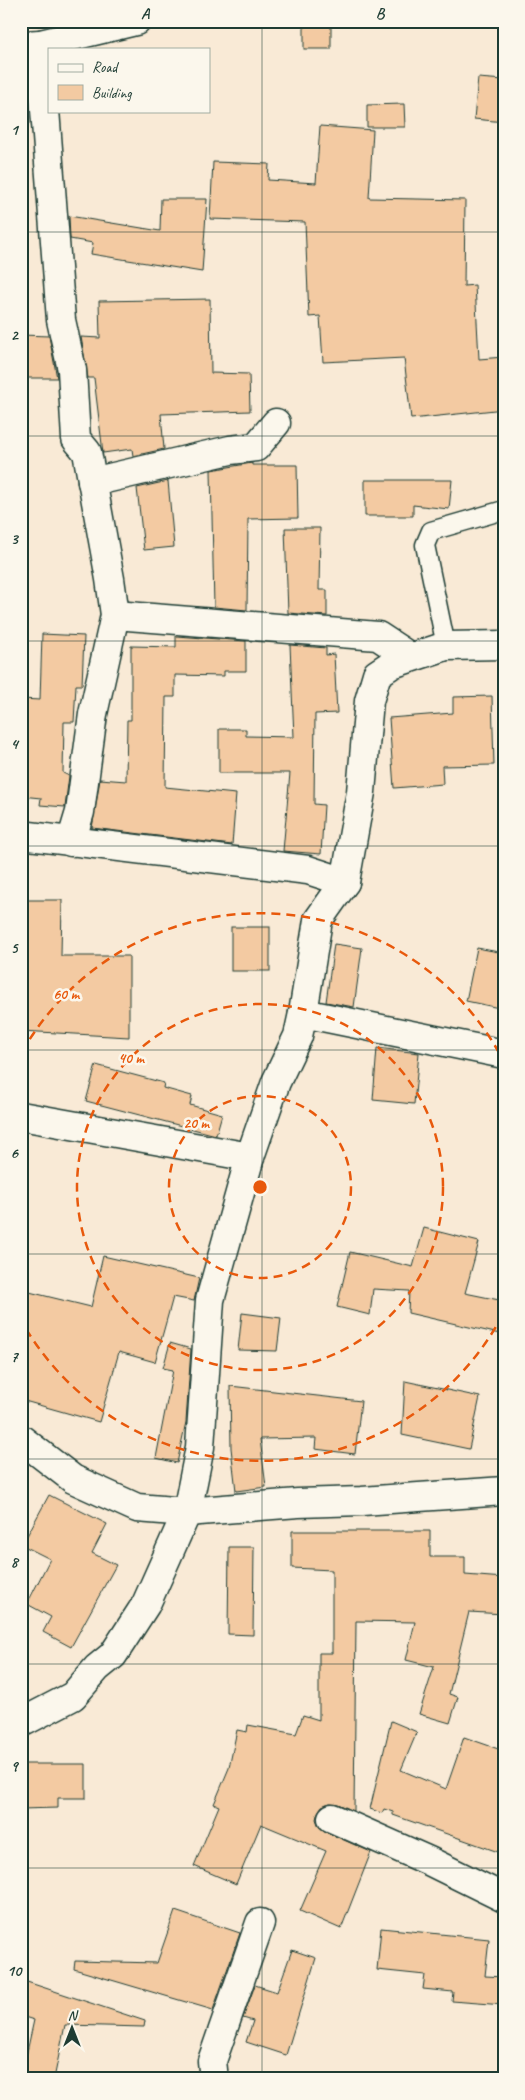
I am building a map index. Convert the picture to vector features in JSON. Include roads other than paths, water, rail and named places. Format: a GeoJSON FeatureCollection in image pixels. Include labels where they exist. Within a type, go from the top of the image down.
{"type":"FeatureCollection","features":[{"type":"Feature","properties":{"kind":"street"},"geometry":{"type":"LineString","coordinates":[[71,842],[80,812],[93,714],[114,615],[110,579],[86,452],[76,439],[72,370],[61,320],[31,44],[136,21]]}},
{"type":"Feature","properties":{"kind":"street"},"geometry":{"type":"LineString","coordinates":[[92,482],[230,450],[256,447],[276,423]]}},
{"type":"Feature","properties":{"kind":"street"},"geometry":{"type":"LineString","coordinates":[[114,615],[378,636],[410,658]]}},
{"type":"Feature","properties":{"kind":"street"},"geometry":{"type":"LineString","coordinates":[[21,1723],[73,1696],[97,1668],[112,1655],[146,1604],[187,1512],[200,1447],[210,1300],[250,1157],[276,1082],[298,1036],[304,1013],[318,920],[345,882],[361,792],[369,701],[377,674],[392,664],[446,646],[504,645]]}},
{"type":"Feature","properties":{"kind":"street"},"geometry":{"type":"LineString","coordinates":[[21,835],[308,870],[345,882]]}},
{"type":"Feature","properties":{"kind":"street"},"geometry":{"type":"LineString","coordinates":[[304,1013],[504,1054]]}},
{"type":"Feature","properties":{"kind":"street"},"geometry":{"type":"LineString","coordinates":[[21,1116],[250,1157]]}},
{"type":"Feature","properties":{"kind":"street"},"geometry":{"type":"LineString","coordinates":[[21,1439],[73,1479],[137,1508],[187,1512],[298,1503],[362,1501],[504,1491]]}},
{"type":"Feature","properties":{"kind":"street"},"geometry":{"type":"LineString","coordinates":[[332,1818],[429,1861],[504,1898]]}},
{"type":"Feature","properties":{"kind":"street"},"geometry":{"type":"LineString","coordinates":[[214,2079],[212,2061],[260,1923]]}},
{"type":"Feature","properties":{"kind":"lane"},"geometry":{"type":"LineString","coordinates":[[446,646],[425,545],[431,531],[504,510]]}}]}
